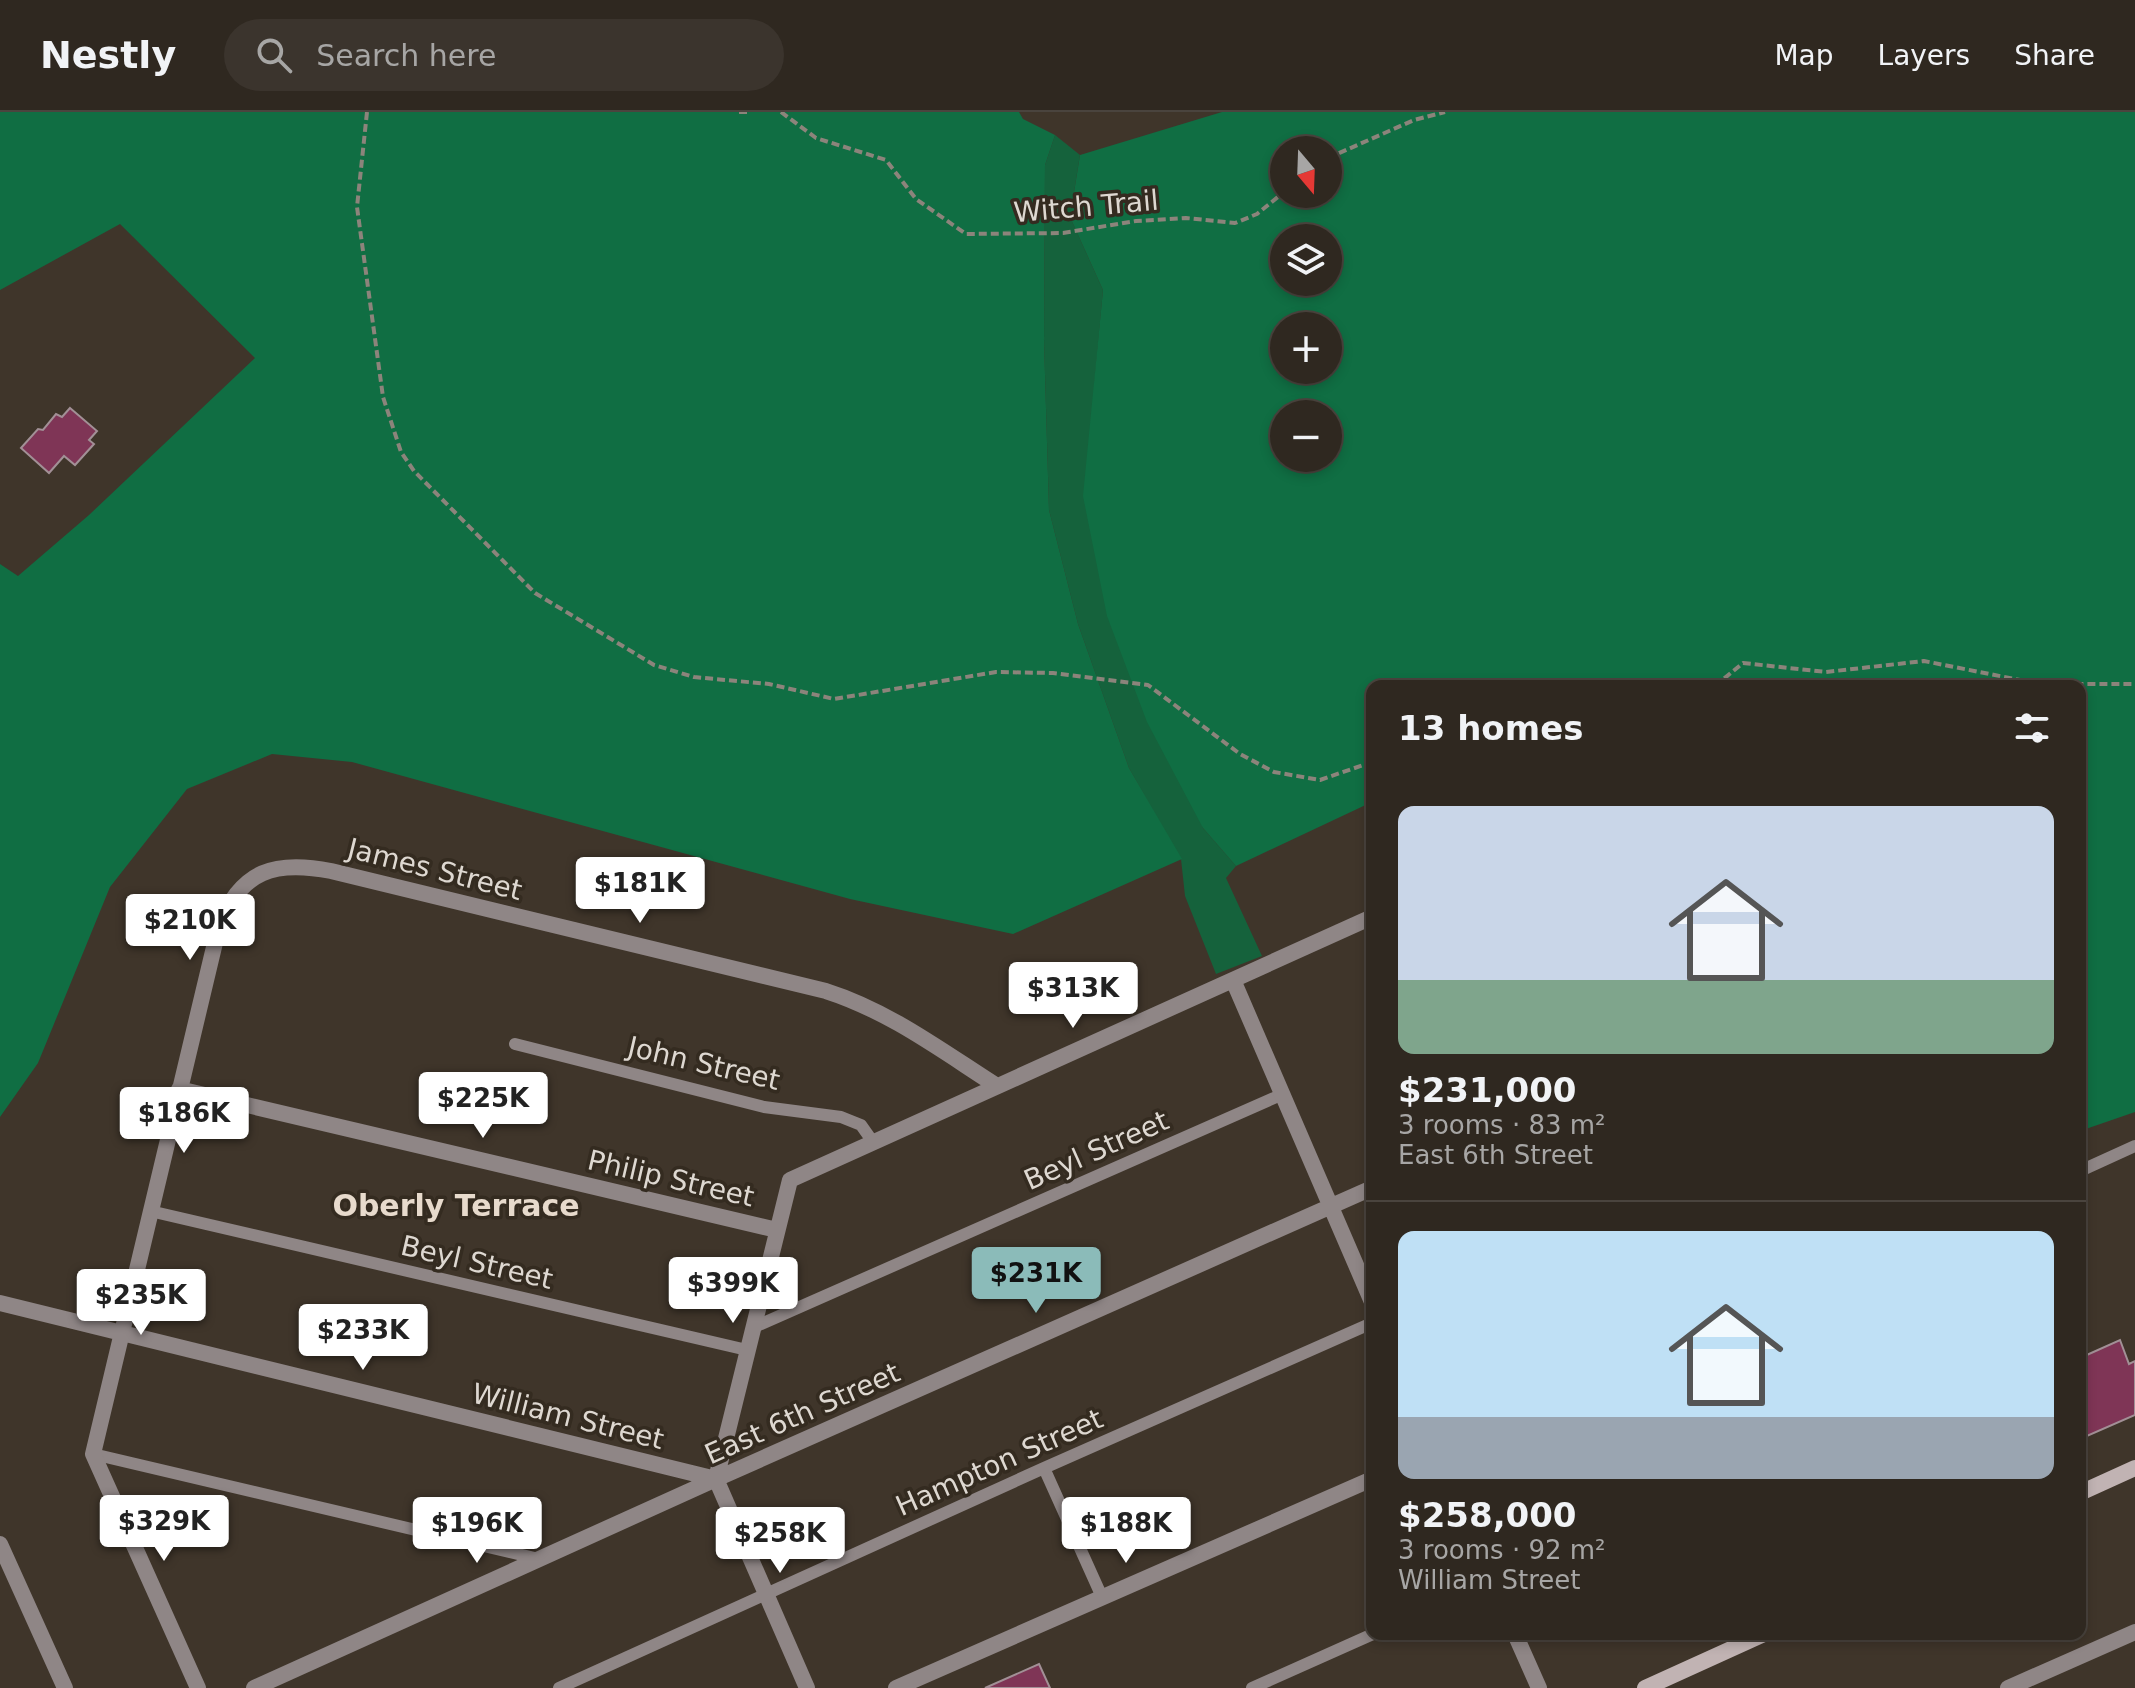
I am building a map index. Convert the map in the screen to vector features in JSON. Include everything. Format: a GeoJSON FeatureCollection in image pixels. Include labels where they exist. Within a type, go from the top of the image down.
{"type":"FeatureCollection","features":[{"type":"Feature","properties":{"kind":"main road"},"geometry":{"type":"LineString","coordinates":[[2086,1490],[2135,1468]]}},
{"type":"Feature","properties":{"kind":"main road"},"geometry":{"type":"LineString","coordinates":[[1645,1688],[1751,1640]]}},
{"type":"Feature","properties":{"kind":"street","name":"James Street"},"geometry":{"type":"LineString","coordinates":[[179,1089],[219,926],[232,897],[260,873],[297,865],[826,991],[869,1007],[997,1086]]}},
{"type":"Feature","properties":{"kind":"street"},"geometry":{"type":"LineString","coordinates":[[807,1688],[716,1479],[790,1180],[1366,920]]}},
{"type":"Feature","properties":{"kind":"street"},"geometry":{"type":"LineString","coordinates":[[1233,980],[1366,1288]]}},
{"type":"Feature","properties":{"kind":"street"},"geometry":{"type":"LineString","coordinates":[[179,1089],[93,1454],[198,1688]]}},
{"type":"Feature","properties":{"kind":"street","name":"Philip Street"},"geometry":{"type":"LineString","coordinates":[[179,1089],[777,1230]]}},
{"type":"Feature","properties":{"kind":"street","name":"East 6th Street"},"geometry":{"type":"LineString","coordinates":[[254,1688],[1366,1191]]}},
{"type":"Feature","properties":{"kind":"street","name":"William Street"},"geometry":{"type":"LineString","coordinates":[[0,1303],[716,1479]]}},
{"type":"Feature","properties":{"kind":"street"},"geometry":{"type":"LineString","coordinates":[[896,1688],[1366,1482]]}},
{"type":"Feature","properties":{"kind":"street"},"geometry":{"type":"LineString","coordinates":[[0,1544],[65,1688]]}},
{"type":"Feature","properties":{"kind":"street"},"geometry":{"type":"LineString","coordinates":[[2008,1688],[2135,1632]]}},
{"type":"Feature","properties":{"kind":"street"},"geometry":{"type":"LineString","coordinates":[[1518,1640],[1539,1688]]}},
{"type":"Feature","properties":{"kind":"lane","name":"John Street"},"geometry":{"type":"LineString","coordinates":[[515,1044],[764,1107],[841,1117],[861,1125],[873,1142]]}},
{"type":"Feature","properties":{"kind":"lane","name":"Beyl Street"},"geometry":{"type":"LineString","coordinates":[[752,1328],[1283,1094]]}},
{"type":"Feature","properties":{"kind":"lane"},"geometry":{"type":"LineString","coordinates":[[2086,1168],[2135,1146]]}},
{"type":"Feature","properties":{"kind":"lane","name":"Beyl Street"},"geometry":{"type":"LineString","coordinates":[[150,1211],[747,1350]]}},
{"type":"Feature","properties":{"kind":"lane","name":"Hampton Street"},"geometry":{"type":"LineString","coordinates":[[559,1688],[1366,1326]]}},
{"type":"Feature","properties":{"kind":"lane"},"geometry":{"type":"LineString","coordinates":[[93,1454],[539,1559]]}},
{"type":"Feature","properties":{"kind":"lane"},"geometry":{"type":"LineString","coordinates":[[1044,1468],[1102,1597]]}},
{"type":"Feature","properties":{"kind":"lane"},"geometry":{"type":"LineString","coordinates":[[1252,1688],[1366,1637]]}},
{"type":"Feature","properties":{"kind":"path"},"geometry":{"type":"LineString","coordinates":[[367,112],[357,207],[383,397],[401,452],[414,471],[535,593],[654,665],[694,677],[769,684],[834,699],[996,672],[1053,673],[1148,685],[1240,754],[1274,772],[1320,780],[1366,764]]}},
{"type":"Feature","properties":{"kind":"path"},"geometry":{"type":"LineString","coordinates":[[739,112],[751,112]]}},
{"type":"Feature","properties":{"kind":"path","name":"Witch Trail"},"geometry":{"type":"LineString","coordinates":[[781,112],[816,138],[886,160],[916,199],[966,234],[1063,233],[1136,221],[1186,218],[1235,223],[1257,214],[1270,203]]}},
{"type":"Feature","properties":{"kind":"path"},"geometry":{"type":"LineString","coordinates":[[1342,152],[1414,120],[1445,112]]}},
{"type":"Feature","properties":{"kind":"path"},"geometry":{"type":"LineString","coordinates":[[1722,680],[1743,663],[1826,672],[1924,661],[2020,680]]}},
{"type":"Feature","properties":{"kind":"path"},"geometry":{"type":"LineString","coordinates":[[2086,684],[2135,684]]}},
{"type":"Feature","properties":{"kind":"green space"},"geometry":{"type":"Polygon","coordinates":[[[0,112],[1019,112],[1023,119],[1055,135],[1045,165],[1044,340],[1049,510],[1078,624],[1129,768],[1182,859],[1013,934],[850,899],[352,762],[272,754],[187,789],[110,887],[38,1063],[0,1117],[0,564],[18,576],[89,515],[255,358],[120,224],[0,290],[0,112]]]}},
{"type":"Feature","properties":{"kind":"green space"},"geometry":{"type":"Polygon","coordinates":[[[1222,112],[2135,112],[2135,1112],[2086,1129],[2086,680],[1366,680],[1366,805],[1236,866],[1203,828],[1147,722],[1107,616],[1083,496],[1103,290],[1070,217],[1080,155],[1222,112]]]}},
{"type":"Feature","properties":{"kind":"green space"},"geometry":{"type":"Polygon","coordinates":[[[1055,135],[1080,155],[1070,217],[1103,290],[1094,388],[1203,828],[1236,866],[1226,878],[1262,956],[1216,974],[1185,896],[1181,859],[1129,768],[1078,624],[1049,510],[1044,340],[1045,165],[1055,135]]]}},
{"type":"Feature","properties":{"kind":"building"},"geometry":{"type":"Polygon","coordinates":[[[70,408],[97,431],[89,440],[94,444],[75,465],[64,456],[49,473],[21,448],[38,429],[43,430],[56,414],[62,417],[70,408]]]}},
{"type":"Feature","properties":{"kind":"building"},"geometry":{"type":"Polygon","coordinates":[[[2120,1340],[2129,1364],[2135,1361],[2135,1415],[2086,1436],[2086,1355],[2120,1340]]]}},
{"type":"Feature","properties":{"kind":"building"},"geometry":{"type":"Polygon","coordinates":[[[1039,1664],[1050,1688],[985,1688],[1039,1664]]]}},
{"type":"Feature","properties":{"kind":"district","name":"Oberly Terrace"},"geometry":{"type":"Point","coordinates":[456,1206]}}]}
